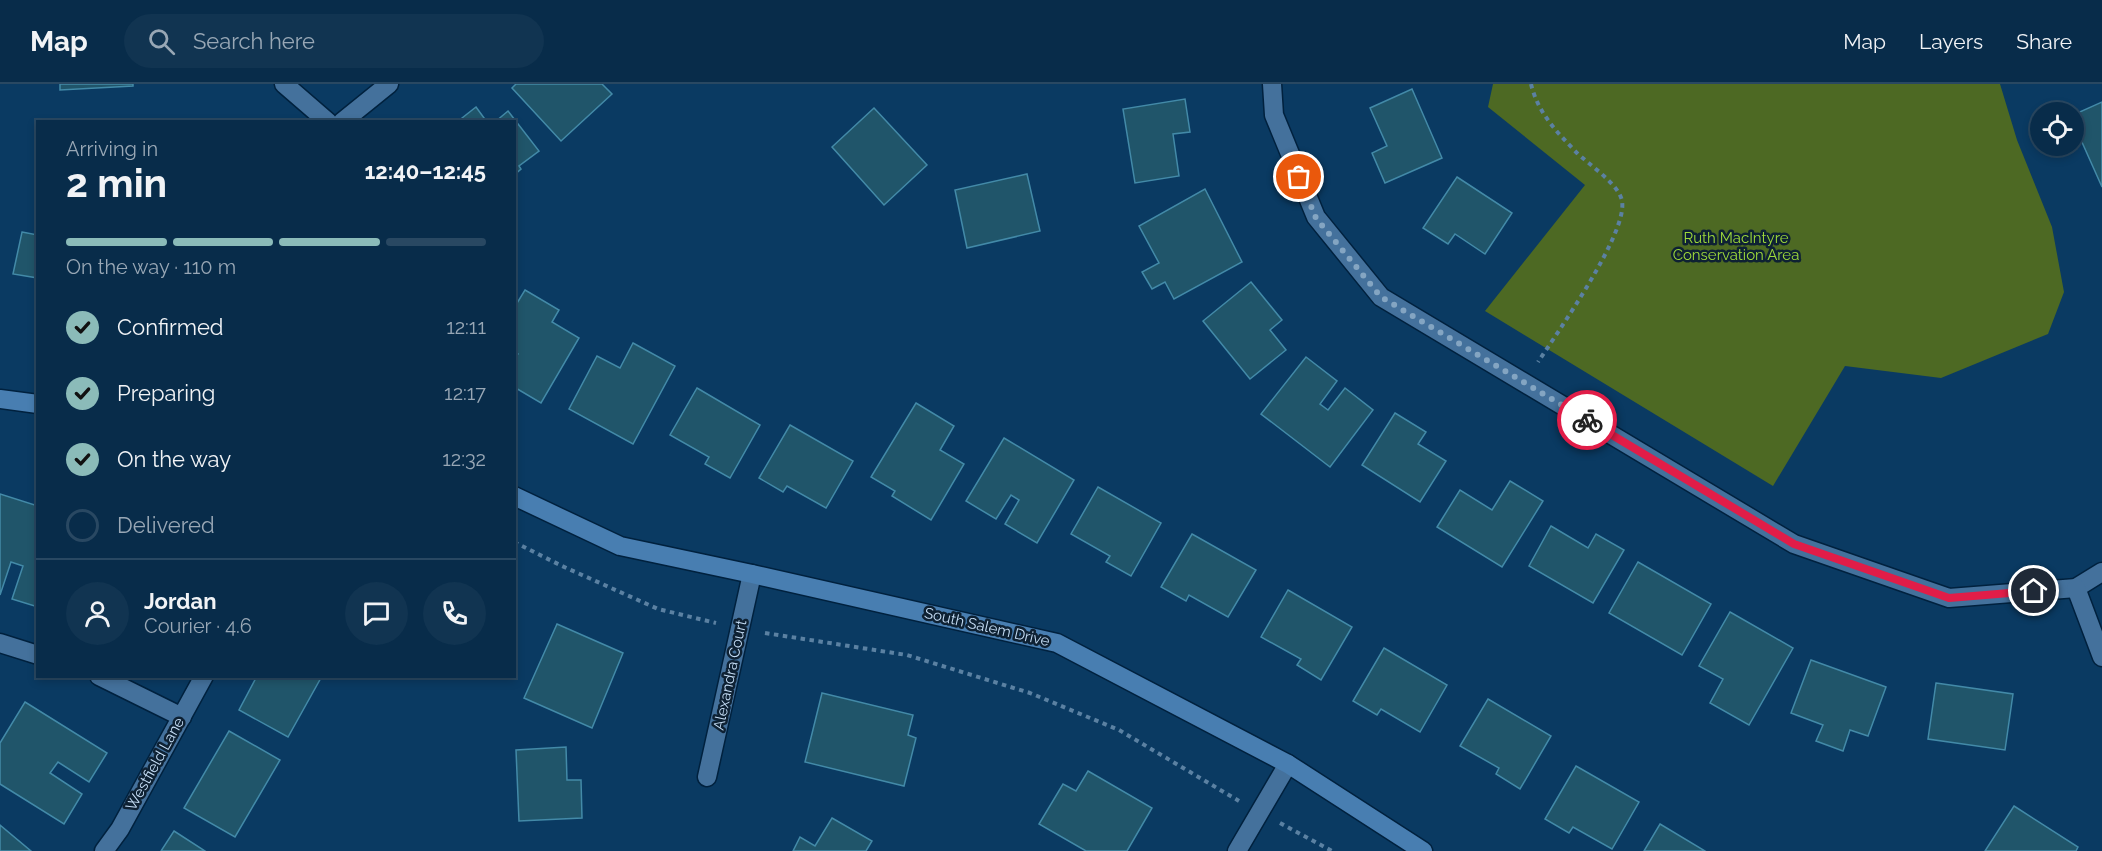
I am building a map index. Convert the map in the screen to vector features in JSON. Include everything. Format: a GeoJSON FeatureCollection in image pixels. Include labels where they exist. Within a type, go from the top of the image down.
{"type":"FeatureCollection","features":[{"type":"Feature","properties":{"kind":"street"},"geometry":{"type":"LineString","coordinates":[[284,84],[326,120]]}},
{"type":"Feature","properties":{"kind":"street"},"geometry":{"type":"LineString","coordinates":[[344,120],[389,84]]}},
{"type":"Feature","properties":{"kind":"street"},"geometry":{"type":"LineString","coordinates":[[1272,84],[1274,115],[1316,218],[1381,297],[1794,544],[1949,598],[2076,588],[2102,572]]}},
{"type":"Feature","properties":{"kind":"street"},"geometry":{"type":"LineString","coordinates":[[0,399],[36,404]]}},
{"type":"Feature","properties":{"kind":"street","name":"South Salem Drive"},"geometry":{"type":"LineString","coordinates":[[516,497],[620,546],[1057,643],[1288,764],[1423,851]]}},
{"type":"Feature","properties":{"kind":"street","name":"Alexandra Court"},"geometry":{"type":"LineString","coordinates":[[707,777],[752,574]]}},
{"type":"Feature","properties":{"kind":"street"},"geometry":{"type":"LineString","coordinates":[[2076,588],[2102,657]]}},
{"type":"Feature","properties":{"kind":"street"},"geometry":{"type":"LineString","coordinates":[[0,643],[36,654]]}},
{"type":"Feature","properties":{"kind":"street"},"geometry":{"type":"LineString","coordinates":[[103,678],[182,717]]}},
{"type":"Feature","properties":{"kind":"street","name":"Westfield Lane"},"geometry":{"type":"LineString","coordinates":[[104,851],[120,829],[203,678]]}},
{"type":"Feature","properties":{"kind":"street"},"geometry":{"type":"LineString","coordinates":[[1237,851],[1288,764]]}},
{"type":"Feature","properties":{"kind":"path"},"geometry":{"type":"LineString","coordinates":[[1524,382],[1578,303],[1603,258],[1621,221],[1622,200],[1611,183],[1585,162],[1550,125],[1535,100],[1531,84]]}},
{"type":"Feature","properties":{"kind":"path"},"geometry":{"type":"LineString","coordinates":[[516,543],[658,609],[740,629],[907,655],[1029,693],[1119,730],[1260,813],[1332,851]]}},
{"type":"Feature","properties":{"kind":"green space","name":"Ruth MacIntyre Conservation Area"},"geometry":{"type":"Polygon","coordinates":[[[1493,84],[2000,84],[2017,140],[2052,227],[2064,292],[2048,334],[1941,378],[1845,366],[1773,486],[1485,311],[1585,185],[1488,107],[1493,84]]]}},
{"type":"Feature","properties":{"kind":"building"},"geometry":{"type":"Polygon","coordinates":[[[60,84],[133,84],[133,86],[60,90],[60,84]]]}},
{"type":"Feature","properties":{"kind":"building"},"geometry":{"type":"Polygon","coordinates":[[[516,84],[602,84],[612,94],[561,141],[512,88],[516,84]]]}},
{"type":"Feature","properties":{"kind":"building"},"geometry":{"type":"Polygon","coordinates":[[[1412,89],[1442,158],[1385,183],[1372,153],[1387,146],[1370,108],[1412,89]]]}},
{"type":"Feature","properties":{"kind":"building"},"geometry":{"type":"Polygon","coordinates":[[[1185,99],[1190,132],[1173,134],[1179,176],[1135,183],[1123,109],[1185,99]]]}},
{"type":"Feature","properties":{"kind":"building"},"geometry":{"type":"Polygon","coordinates":[[[2102,102],[2102,187],[2084,147],[2084,110],[2102,102]]]}},
{"type":"Feature","properties":{"kind":"building"},"geometry":{"type":"Polygon","coordinates":[[[476,107],[486,120],[460,120],[476,107]]]}},
{"type":"Feature","properties":{"kind":"building"},"geometry":{"type":"Polygon","coordinates":[[[874,108],[927,165],[884,205],[832,147],[874,108]]]}},
{"type":"Feature","properties":{"kind":"building"},"geometry":{"type":"Polygon","coordinates":[[[508,111],[515,120],[497,120],[508,111]]]}},
{"type":"Feature","properties":{"kind":"building"},"geometry":{"type":"Polygon","coordinates":[[[516,121],[539,151],[519,166],[521,169],[516,173],[516,121]]]}},
{"type":"Feature","properties":{"kind":"building"},"geometry":{"type":"Polygon","coordinates":[[[1027,174],[1040,231],[967,248],[955,190],[1027,174]]]}},
{"type":"Feature","properties":{"kind":"building"},"geometry":{"type":"Polygon","coordinates":[[[1457,177],[1512,213],[1485,254],[1455,234],[1448,244],[1423,228],[1457,177]]]}},
{"type":"Feature","properties":{"kind":"building"},"geometry":{"type":"Polygon","coordinates":[[[1205,189],[1242,262],[1174,299],[1165,282],[1152,289],[1142,272],[1159,263],[1139,226],[1205,189]]]}},
{"type":"Feature","properties":{"kind":"building"},"geometry":{"type":"Polygon","coordinates":[[[22,232],[36,235],[36,278],[13,274],[22,232]]]}},
{"type":"Feature","properties":{"kind":"building"},"geometry":{"type":"Polygon","coordinates":[[[1251,282],[1282,320],[1270,330],[1286,350],[1250,379],[1203,321],[1251,282]]]}},
{"type":"Feature","properties":{"kind":"building"},"geometry":{"type":"Polygon","coordinates":[[[525,290],[559,310],[552,322],[579,338],[541,403],[516,388],[516,357],[518,354],[516,352],[516,305],[525,290]]]}},
{"type":"Feature","properties":{"kind":"building"},"geometry":{"type":"Polygon","coordinates":[[[633,343],[675,366],[633,444],[569,409],[597,356],[620,368],[633,343]]]}},
{"type":"Feature","properties":{"kind":"building"},"geometry":{"type":"Polygon","coordinates":[[[1306,357],[1337,381],[1320,404],[1328,410],[1345,388],[1373,410],[1330,467],[1261,414],[1306,357]]]}},
{"type":"Feature","properties":{"kind":"building"},"geometry":{"type":"Polygon","coordinates":[[[697,388],[760,425],[730,478],[705,464],[709,457],[670,435],[697,388]]]}},
{"type":"Feature","properties":{"kind":"building"},"geometry":{"type":"Polygon","coordinates":[[[916,403],[954,426],[940,450],[964,464],[931,520],[892,496],[895,491],[871,477],[916,403]]]}},
{"type":"Feature","properties":{"kind":"building"},"geometry":{"type":"Polygon","coordinates":[[[1395,413],[1426,432],[1418,444],[1446,461],[1420,502],[1362,465],[1395,413]]]}},
{"type":"Feature","properties":{"kind":"building"},"geometry":{"type":"Polygon","coordinates":[[[790,425],[853,461],[826,508],[787,486],[783,492],[759,478],[790,425]]]}},
{"type":"Feature","properties":{"kind":"building"},"geometry":{"type":"Polygon","coordinates":[[[1004,438],[1074,480],[1037,543],[1005,524],[1019,500],[1011,495],[996,519],[966,501],[1004,438]]]}},
{"type":"Feature","properties":{"kind":"building"},"geometry":{"type":"Polygon","coordinates":[[[1510,481],[1543,501],[1502,567],[1437,527],[1460,490],[1492,510],[1510,481]]]}},
{"type":"Feature","properties":{"kind":"building"},"geometry":{"type":"Polygon","coordinates":[[[1098,487],[1161,523],[1131,576],[1106,562],[1110,556],[1071,534],[1098,487]]]}},
{"type":"Feature","properties":{"kind":"building"},"geometry":{"type":"Polygon","coordinates":[[[0,494],[36,505],[36,606],[12,599],[23,566],[11,562],[0,595],[0,494]]]}},
{"type":"Feature","properties":{"kind":"building"},"geometry":{"type":"Polygon","coordinates":[[[1551,526],[1588,548],[1596,534],[1624,550],[1593,603],[1529,566],[1551,526]]]}},
{"type":"Feature","properties":{"kind":"building"},"geometry":{"type":"Polygon","coordinates":[[[1192,534],[1256,570],[1228,617],[1189,595],[1186,601],[1161,587],[1192,534]]]}},
{"type":"Feature","properties":{"kind":"building"},"geometry":{"type":"Polygon","coordinates":[[[1638,562],[1711,604],[1682,655],[1609,613],[1638,562]]]}},
{"type":"Feature","properties":{"kind":"building"},"geometry":{"type":"Polygon","coordinates":[[[1288,590],[1352,627],[1321,680],[1297,665],[1301,659],[1261,637],[1288,590]]]}},
{"type":"Feature","properties":{"kind":"building"},"geometry":{"type":"Polygon","coordinates":[[[1730,612],[1793,648],[1749,725],[1710,703],[1723,679],[1699,666],[1730,612]]]}},
{"type":"Feature","properties":{"kind":"building"},"geometry":{"type":"Polygon","coordinates":[[[557,624],[623,653],[592,728],[524,698],[557,624]]]}},
{"type":"Feature","properties":{"kind":"building"},"geometry":{"type":"Polygon","coordinates":[[[1384,648],[1447,685],[1420,732],[1381,709],[1377,715],[1353,701],[1384,648]]]}},
{"type":"Feature","properties":{"kind":"building"},"geometry":{"type":"Polygon","coordinates":[[[1811,660],[1886,687],[1868,736],[1850,730],[1843,751],[1816,741],[1823,725],[1791,713],[1811,660]]]}},
{"type":"Feature","properties":{"kind":"building"},"geometry":{"type":"Polygon","coordinates":[[[256,678],[321,678],[288,737],[239,710],[256,678]]]}},
{"type":"Feature","properties":{"kind":"building"},"geometry":{"type":"Polygon","coordinates":[[[1936,683],[2013,694],[2005,750],[1928,739],[1936,683]]]}},
{"type":"Feature","properties":{"kind":"building"},"geometry":{"type":"Polygon","coordinates":[[[822,693],[913,715],[908,735],[916,738],[904,786],[805,762],[822,693]]]}},
{"type":"Feature","properties":{"kind":"building"},"geometry":{"type":"Polygon","coordinates":[[[1488,699],[1551,736],[1520,789],[1496,774],[1499,768],[1460,746],[1488,699]]]}},
{"type":"Feature","properties":{"kind":"building"},"geometry":{"type":"Polygon","coordinates":[[[25,702],[107,753],[89,782],[58,762],[50,773],[82,794],[64,824],[0,784],[0,743],[25,702]]]}},
{"type":"Feature","properties":{"kind":"building"},"geometry":{"type":"Polygon","coordinates":[[[229,731],[280,760],[235,837],[184,808],[229,731]]]}},
{"type":"Feature","properties":{"kind":"building"},"geometry":{"type":"Polygon","coordinates":[[[566,747],[567,780],[581,780],[582,818],[519,821],[516,750],[566,747]]]}},
{"type":"Feature","properties":{"kind":"building"},"geometry":{"type":"Polygon","coordinates":[[[1576,766],[1639,802],[1612,849],[1573,827],[1569,833],[1545,819],[1576,766]]]}},
{"type":"Feature","properties":{"kind":"building"},"geometry":{"type":"Polygon","coordinates":[[[1088,771],[1152,808],[1127,851],[1086,851],[1039,824],[1063,784],[1076,791],[1088,771]]]}},
{"type":"Feature","properties":{"kind":"building"},"geometry":{"type":"Polygon","coordinates":[[[2014,806],[2078,847],[2076,851],[1985,851],[2014,806]]]}},
{"type":"Feature","properties":{"kind":"building"},"geometry":{"type":"Polygon","coordinates":[[[832,818],[872,841],[866,851],[793,851],[800,837],[815,846],[832,818]]]}},
{"type":"Feature","properties":{"kind":"building"},"geometry":{"type":"Polygon","coordinates":[[[1660,824],[1705,851],[1644,851],[1660,824]]]}},
{"type":"Feature","properties":{"kind":"building"},"geometry":{"type":"Polygon","coordinates":[[[0,825],[31,851],[0,851],[0,825]]]}},
{"type":"Feature","properties":{"kind":"building"},"geometry":{"type":"Polygon","coordinates":[[[174,831],[205,851],[161,851],[174,831]]]}},
{"type":"Feature","properties":{"kind":"way so far"},"geometry":{"type":"LineString","coordinates":[[1299,177],[1316,218],[1381,297],[1587,420]]}},
{"type":"Feature","properties":{"kind":"route"},"geometry":{"type":"LineString","coordinates":[[1587,420],[1794,544],[1949,598],[2034,591]]}}]}
